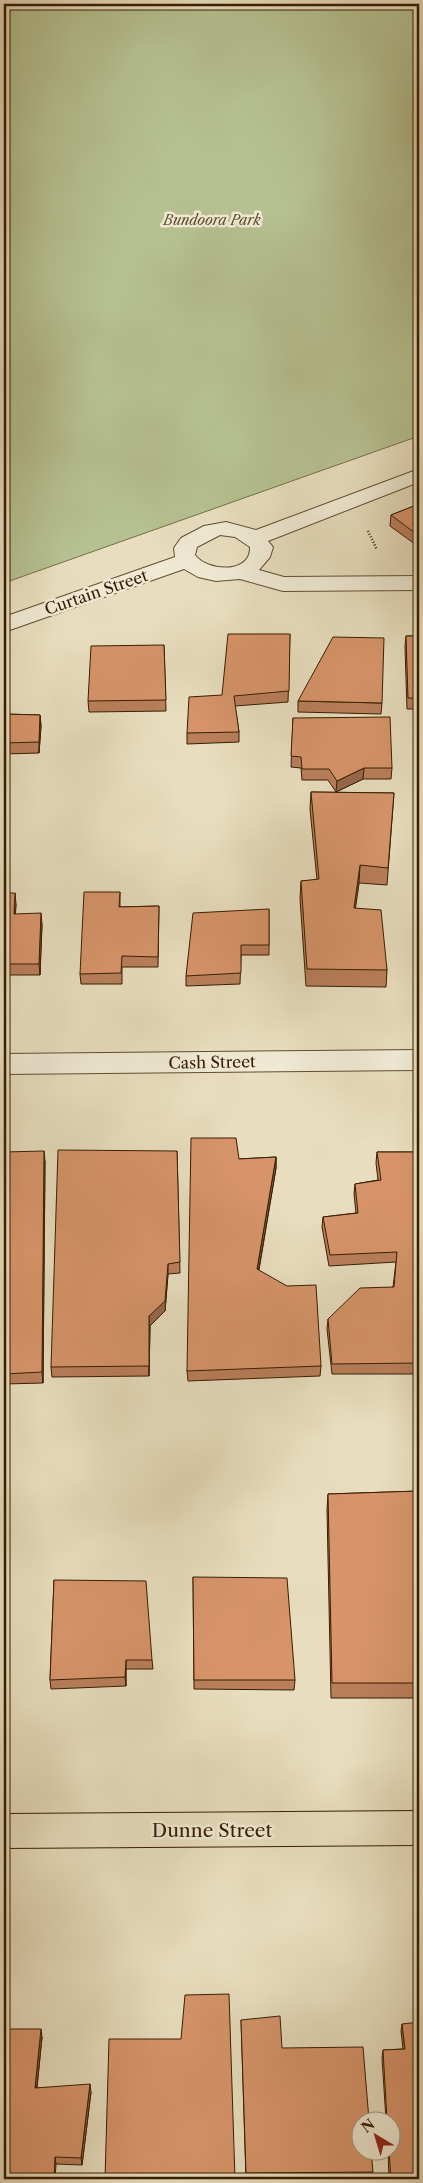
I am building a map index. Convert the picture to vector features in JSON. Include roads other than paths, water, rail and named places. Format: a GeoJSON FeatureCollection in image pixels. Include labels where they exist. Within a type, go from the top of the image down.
{"type":"FeatureCollection","features":[{"type":"Feature","properties":{"kind":"main road","name":"Dunne Street"},"geometry":{"type":"LineString","coordinates":[[4,1831],[419,1828]]}},
{"type":"Feature","properties":{"kind":"street"},"geometry":{"type":"LineString","coordinates":[[256,538],[419,475]]}},
{"type":"Feature","properties":{"kind":"street"},"geometry":{"type":"LineString","coordinates":[[219,528],[246,532],[256,538],[262,547],[261,557],[254,566],[240,572],[225,575],[209,573],[196,568],[188,560],[185,552],[188,543],[195,536],[219,528]]}},
{"type":"Feature","properties":{"kind":"street","name":"Curtain Street"},"geometry":{"type":"LineString","coordinates":[[4,625],[188,560]]}},
{"type":"Feature","properties":{"kind":"street"},"geometry":{"type":"LineString","coordinates":[[240,572],[283,584],[419,583]]}},
{"type":"Feature","properties":{"kind":"street","name":"Cash Street"},"geometry":{"type":"LineString","coordinates":[[4,1064],[419,1060]]}},
{"type":"Feature","properties":{"kind":"park label","name":"Bundoora Park"},"geometry":{"type":"Point","coordinates":[212,220]}}]}
